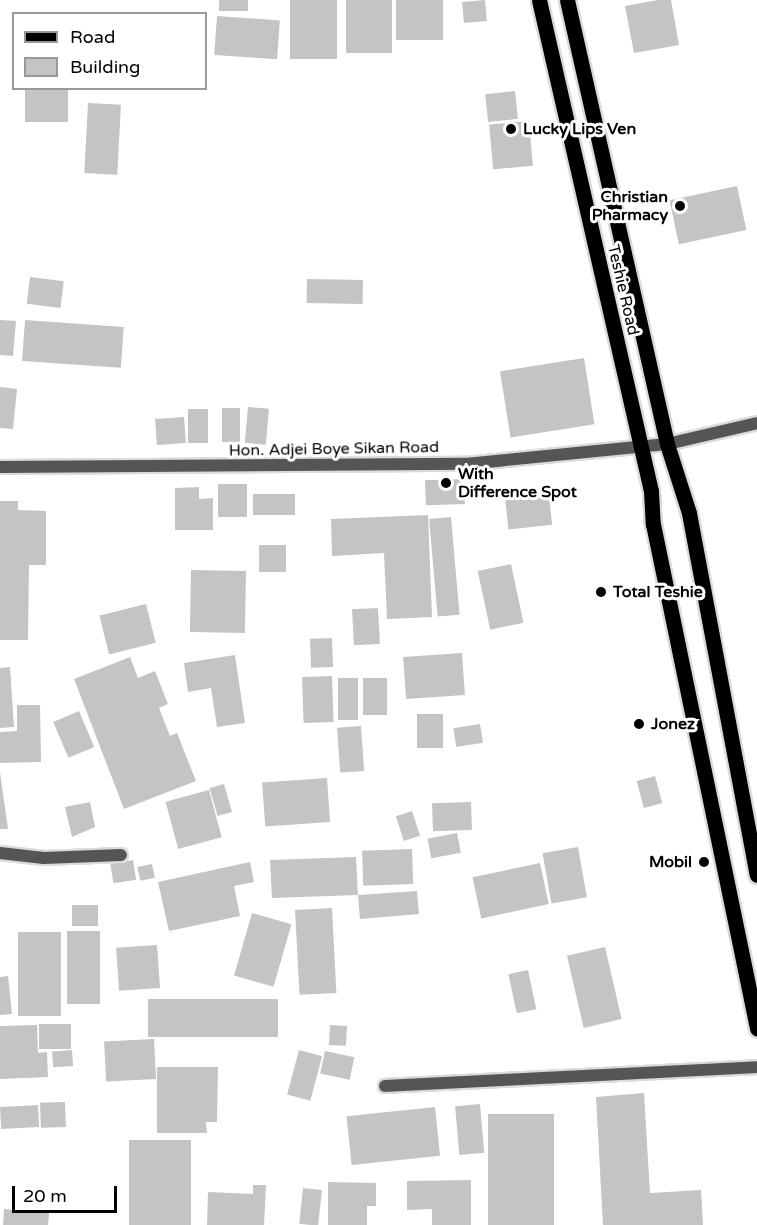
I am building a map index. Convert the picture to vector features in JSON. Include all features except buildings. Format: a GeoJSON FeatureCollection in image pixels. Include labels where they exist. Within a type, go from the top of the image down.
{"type":"FeatureCollection","features":[{"type":"Feature","properties":{"kind":"main road","name":"Teshie Road"},"geometry":{"type":"LineString","coordinates":[[539,0],[640,448],[757,1028]]}},
{"type":"Feature","properties":{"kind":"main road","name":"Teshie Road"},"geometry":{"type":"LineString","coordinates":[[567,0],[667,444],[689,513],[757,875]]}},
{"type":"Feature","properties":{"kind":"street","name":"Hon. Adjei Boye Sikan Road"},"geometry":{"type":"LineString","coordinates":[[0,466],[466,464],[640,448],[757,423]]}},
{"type":"Feature","properties":{"kind":"street"},"geometry":{"type":"LineString","coordinates":[[0,853],[44,858],[121,855]]}},
{"type":"Feature","properties":{"kind":"street"},"geometry":{"type":"LineString","coordinates":[[385,1086],[757,1067]]}},
{"type":"Feature","properties":{"kind":"place","name":"Lucky Lips Ven"},"geometry":{"type":"Point","coordinates":[511,129]}},
{"type":"Feature","properties":{"kind":"place","name":"Christian Pharmacy"},"geometry":{"type":"Point","coordinates":[680,206]}},
{"type":"Feature","properties":{"kind":"place","name":"With Difference Spot"},"geometry":{"type":"Point","coordinates":[446,483]}},
{"type":"Feature","properties":{"kind":"place","name":"Total Teshie"},"geometry":{"type":"Point","coordinates":[601,592]}},
{"type":"Feature","properties":{"kind":"place","name":"Jonez"},"geometry":{"type":"Point","coordinates":[639,724]}},
{"type":"Feature","properties":{"kind":"place","name":"Mobil"},"geometry":{"type":"Point","coordinates":[704,862]}}]}
